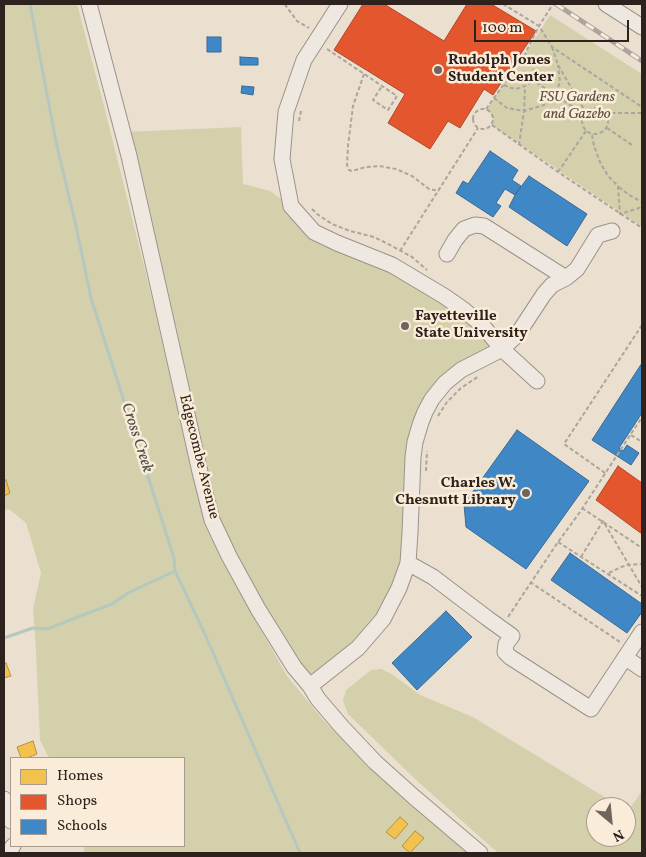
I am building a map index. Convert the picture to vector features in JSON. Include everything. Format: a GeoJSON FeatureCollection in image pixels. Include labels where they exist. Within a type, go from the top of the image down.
{"type":"FeatureCollection","features":[{"type":"Feature","properties":{"kind":"street","name":"Edgecombe Avenue"},"geometry":{"type":"LineString","coordinates":[[89,4],[129,156],[212,520],[258,609],[294,667],[318,699],[342,728],[375,762],[480,853]]}},
{"type":"Feature","properties":{"kind":"street"},"geometry":{"type":"LineString","coordinates":[[340,4],[304,60],[286,112],[282,159],[291,206],[314,232],[392,264],[464,310],[482,325],[502,349],[537,381]]}},
{"type":"Feature","properties":{"kind":"street"},"geometry":{"type":"LineString","coordinates":[[606,4],[642,27]]}},
{"type":"Feature","properties":{"kind":"street"},"geometry":{"type":"LineString","coordinates":[[447,254],[454,240],[464,229],[484,226],[566,278]]}},
{"type":"Feature","properties":{"kind":"street"},"geometry":{"type":"LineString","coordinates":[[310,686],[358,648],[375,630],[390,608],[399,588],[408,563],[413,457],[419,426],[432,399],[444,383],[461,370],[502,349],[516,335],[552,285],[566,278],[577,269],[598,235],[612,231]]}},
{"type":"Feature","properties":{"kind":"street"},"geometry":{"type":"LineString","coordinates":[[408,563],[434,577],[512,636],[506,644],[505,652],[510,657],[591,709],[625,651],[642,632]]}},
{"type":"Feature","properties":{"kind":"street"},"geometry":{"type":"LineString","coordinates":[[625,651],[642,669]]}},
{"type":"Feature","properties":{"kind":"street"},"geometry":{"type":"LineString","coordinates":[[4,799],[10,818]]}},
{"type":"Feature","properties":{"kind":"path"},"geometry":{"type":"LineString","coordinates":[[286,4],[297,21],[330,40],[325,48],[364,74],[382,86],[397,96],[388,110],[373,100],[382,86]]}},
{"type":"Feature","properties":{"kind":"path"},"geometry":{"type":"LineString","coordinates":[[504,4],[539,26],[552,47],[558,65],[585,113]]}},
{"type":"Feature","properties":{"kind":"path"},"geometry":{"type":"LineString","coordinates":[[486,109],[524,56],[539,26],[553,4]]}},
{"type":"Feature","properties":{"kind":"path"},"geometry":{"type":"LineString","coordinates":[[552,47],[642,107]]}},
{"type":"Feature","properties":{"kind":"path"},"geometry":{"type":"LineString","coordinates":[[504,85],[516,89],[530,83],[534,73],[533,67],[530,60],[524,56]]}},
{"type":"Feature","properties":{"kind":"path"},"geometry":{"type":"LineString","coordinates":[[494,98],[507,108],[524,111],[544,105],[556,95],[560,82],[558,65]]}},
{"type":"Feature","properties":{"kind":"path"},"geometry":{"type":"LineString","coordinates":[[364,74],[353,106],[348,146],[347,165],[349,170],[352,171],[366,166],[396,169],[412,176],[429,189],[438,191]]}},
{"type":"Feature","properties":{"kind":"path"},"geometry":{"type":"LineString","coordinates":[[532,79],[585,113]]}},
{"type":"Feature","properties":{"kind":"path"},"geometry":{"type":"LineString","coordinates":[[519,144],[524,111],[525,86]]}},
{"type":"Feature","properties":{"kind":"path"},"geometry":{"type":"LineString","coordinates":[[299,121],[302,106]]}},
{"type":"Feature","properties":{"kind":"path"},"geometry":{"type":"LineString","coordinates":[[486,109],[490,110],[493,114],[492,125],[486,129],[478,128],[473,122],[473,116],[477,110],[486,109]]}},
{"type":"Feature","properties":{"kind":"path"},"geometry":{"type":"LineString","coordinates":[[598,109],[605,114],[608,122],[602,133],[592,135],[586,131],[582,124],[585,113],[589,110],[598,109]]}},
{"type":"Feature","properties":{"kind":"path"},"geometry":{"type":"LineString","coordinates":[[605,114],[642,114]]}},
{"type":"Feature","properties":{"kind":"path"},"geometry":{"type":"LineString","coordinates":[[492,125],[642,228]]}},
{"type":"Feature","properties":{"kind":"path"},"geometry":{"type":"LineString","coordinates":[[400,250],[478,128]]}},
{"type":"Feature","properties":{"kind":"path"},"geometry":{"type":"LineString","coordinates":[[606,128],[632,145]]}},
{"type":"Feature","properties":{"kind":"path"},"geometry":{"type":"LineString","coordinates":[[558,172],[586,131]]}},
{"type":"Feature","properties":{"kind":"path"},"geometry":{"type":"LineString","coordinates":[[592,135],[600,162],[608,176],[629,195],[642,202]]}},
{"type":"Feature","properties":{"kind":"path"},"geometry":{"type":"LineString","coordinates":[[618,186],[620,214]]}},
{"type":"Feature","properties":{"kind":"path"},"geometry":{"type":"LineString","coordinates":[[620,214],[642,206]]}},
{"type":"Feature","properties":{"kind":"path"},"geometry":{"type":"LineString","coordinates":[[311,208],[332,224],[374,237],[400,250],[412,257],[432,274]]}},
{"type":"Feature","properties":{"kind":"path"},"geometry":{"type":"LineString","coordinates":[[605,473],[564,444],[642,325]]}},
{"type":"Feature","properties":{"kind":"path"},"geometry":{"type":"LineString","coordinates":[[436,419],[461,388],[485,372]]}},
{"type":"Feature","properties":{"kind":"path"},"geometry":{"type":"LineString","coordinates":[[505,622],[642,417]]}},
{"type":"Feature","properties":{"kind":"path"},"geometry":{"type":"LineString","coordinates":[[631,435],[642,442]]}},
{"type":"Feature","properties":{"kind":"path"},"geometry":{"type":"LineString","coordinates":[[426,471],[428,450]]}},
{"type":"Feature","properties":{"kind":"path"},"geometry":{"type":"LineString","coordinates":[[582,508],[642,548]]}},
{"type":"Feature","properties":{"kind":"path"},"geometry":{"type":"LineString","coordinates":[[581,557],[603,521]]}},
{"type":"Feature","properties":{"kind":"path"},"geometry":{"type":"LineString","coordinates":[[603,521],[642,587]]}},
{"type":"Feature","properties":{"kind":"path"},"geometry":{"type":"LineString","coordinates":[[558,542],[642,596]]}},
{"type":"Feature","properties":{"kind":"path"},"geometry":{"type":"LineString","coordinates":[[608,573],[628,565],[642,564]]}},
{"type":"Feature","properties":{"kind":"path"},"geometry":{"type":"LineString","coordinates":[[530,582],[625,651]]}},
{"type":"Feature","properties":{"kind":"green space"},"geometry":{"type":"Polygon","coordinates":[[[4,4],[77,4],[153,302],[205,526],[223,563],[287,676],[324,721],[386,781],[467,853],[83,853],[85,847],[185,847],[185,757],[48,757],[40,740],[33,608],[41,573],[26,523],[9,509],[4,510],[4,4]]]}},
{"type":"Feature","properties":{"kind":"green space","name":"FSU Gardens and Gazebo"},"geometry":{"type":"Polygon","coordinates":[[[550,15],[642,74],[642,227],[492,125],[493,115],[486,109],[524,56],[550,15]]]}},
{"type":"Feature","properties":{"kind":"green space"},"geometry":{"type":"Polygon","coordinates":[[[241,127],[243,184],[270,191],[291,206],[314,232],[444,296],[502,349],[461,370],[421,422],[406,569],[389,608],[310,686],[212,520],[123,132],[241,127]]]}},
{"type":"Feature","properties":{"kind":"green space"},"geometry":{"type":"Polygon","coordinates":[[[381,669],[392,674],[420,695],[473,717],[605,797],[586,797],[586,847],[636,847],[636,800],[642,791],[642,853],[498,853],[415,779],[348,714],[343,701],[346,690],[371,670],[381,669]]]}},
{"type":"Feature","properties":{"kind":"building: Homes"},"geometry":{"type":"Polygon","coordinates":[[[6,480],[10,493],[4,496],[4,481],[6,480]]]}},
{"type":"Feature","properties":{"kind":"building: Homes"},"geometry":{"type":"Polygon","coordinates":[[[6,663],[11,676],[4,678],[4,664],[6,663]]]}},
{"type":"Feature","properties":{"kind":"building: Homes"},"geometry":{"type":"Polygon","coordinates":[[[33,741],[37,754],[30,757],[21,757],[17,747],[33,741]]]}},
{"type":"Feature","properties":{"kind":"building: Homes"},"geometry":{"type":"Polygon","coordinates":[[[400,817],[408,824],[395,839],[386,832],[400,817]]]}},
{"type":"Feature","properties":{"kind":"building: Homes"},"geometry":{"type":"Polygon","coordinates":[[[415,831],[424,838],[410,853],[402,846],[415,831]]]}},
{"type":"Feature","properties":{"kind":"building: Shops","name":"Rudolph Jones Student Center"},"geometry":{"type":"Polygon","coordinates":[[[363,4],[384,4],[444,41],[467,4],[491,4],[536,31],[493,95],[484,89],[460,128],[448,121],[430,149],[388,123],[405,94],[334,50],[363,4]]]}},
{"type":"Feature","properties":{"kind":"building: Shops"},"geometry":{"type":"Polygon","coordinates":[[[618,466],[642,483],[642,534],[596,500],[618,466]]]}},
{"type":"Feature","properties":{"kind":"building: Schools"},"geometry":{"type":"Polygon","coordinates":[[[207,37],[221,37],[221,52],[207,52],[207,37]]]}},
{"type":"Feature","properties":{"kind":"building: Schools"},"geometry":{"type":"Polygon","coordinates":[[[240,57],[258,58],[258,65],[240,65],[240,57]]]}},
{"type":"Feature","properties":{"kind":"building: Schools"},"geometry":{"type":"Polygon","coordinates":[[[242,86],[254,87],[253,95],[241,93],[242,86]]]}},
{"type":"Feature","properties":{"kind":"building: Schools"},"geometry":{"type":"Polygon","coordinates":[[[490,151],[518,170],[512,180],[521,186],[515,195],[505,189],[496,203],[501,206],[493,217],[456,193],[463,181],[468,184],[490,151]]]}},
{"type":"Feature","properties":{"kind":"building: Schools"},"geometry":{"type":"Polygon","coordinates":[[[529,176],[587,214],[567,246],[509,207],[529,176]]]}},
{"type":"Feature","properties":{"kind":"building: Schools"},"geometry":{"type":"Polygon","coordinates":[[[642,363],[642,413],[619,448],[623,451],[627,445],[639,453],[631,465],[592,440],[642,363]]]}},
{"type":"Feature","properties":{"kind":"building: Schools","name":"Charles W. Chesnutt Library"},"geometry":{"type":"Polygon","coordinates":[[[517,430],[589,481],[526,569],[466,527],[464,504],[517,430]]]}},
{"type":"Feature","properties":{"kind":"building: Schools"},"geometry":{"type":"Polygon","coordinates":[[[570,553],[642,604],[642,612],[627,633],[551,580],[570,553]]]}},
{"type":"Feature","properties":{"kind":"building: Schools"},"geometry":{"type":"Polygon","coordinates":[[[446,611],[472,637],[417,690],[392,663],[446,611]]]}},
{"type":"Feature","properties":{"kind":"waterway","name":"Cross Creek"},"geometry":{"type":"LineString","coordinates":[[30,4],[56,142],[91,298],[174,558],[175,571],[204,632],[300,853]]}},
{"type":"Feature","properties":{"kind":"waterway"},"geometry":{"type":"LineString","coordinates":[[4,638],[33,628],[47,629],[112,604],[128,593],[175,571]]}},
{"type":"Feature","properties":{"kind":"railway"},"geometry":{"type":"LineString","coordinates":[[556,4],[642,61]]}},
{"type":"Feature","properties":{"kind":"place","name":"Rudolph Jones Student Center"},"geometry":{"type":"Point","coordinates":[438,70]}},
{"type":"Feature","properties":{"kind":"place","name":"Fayetteville State University"},"geometry":{"type":"Point","coordinates":[405,326]}},
{"type":"Feature","properties":{"kind":"place","name":"Charles W. Chesnutt Library"},"geometry":{"type":"Point","coordinates":[526,493]}}]}
